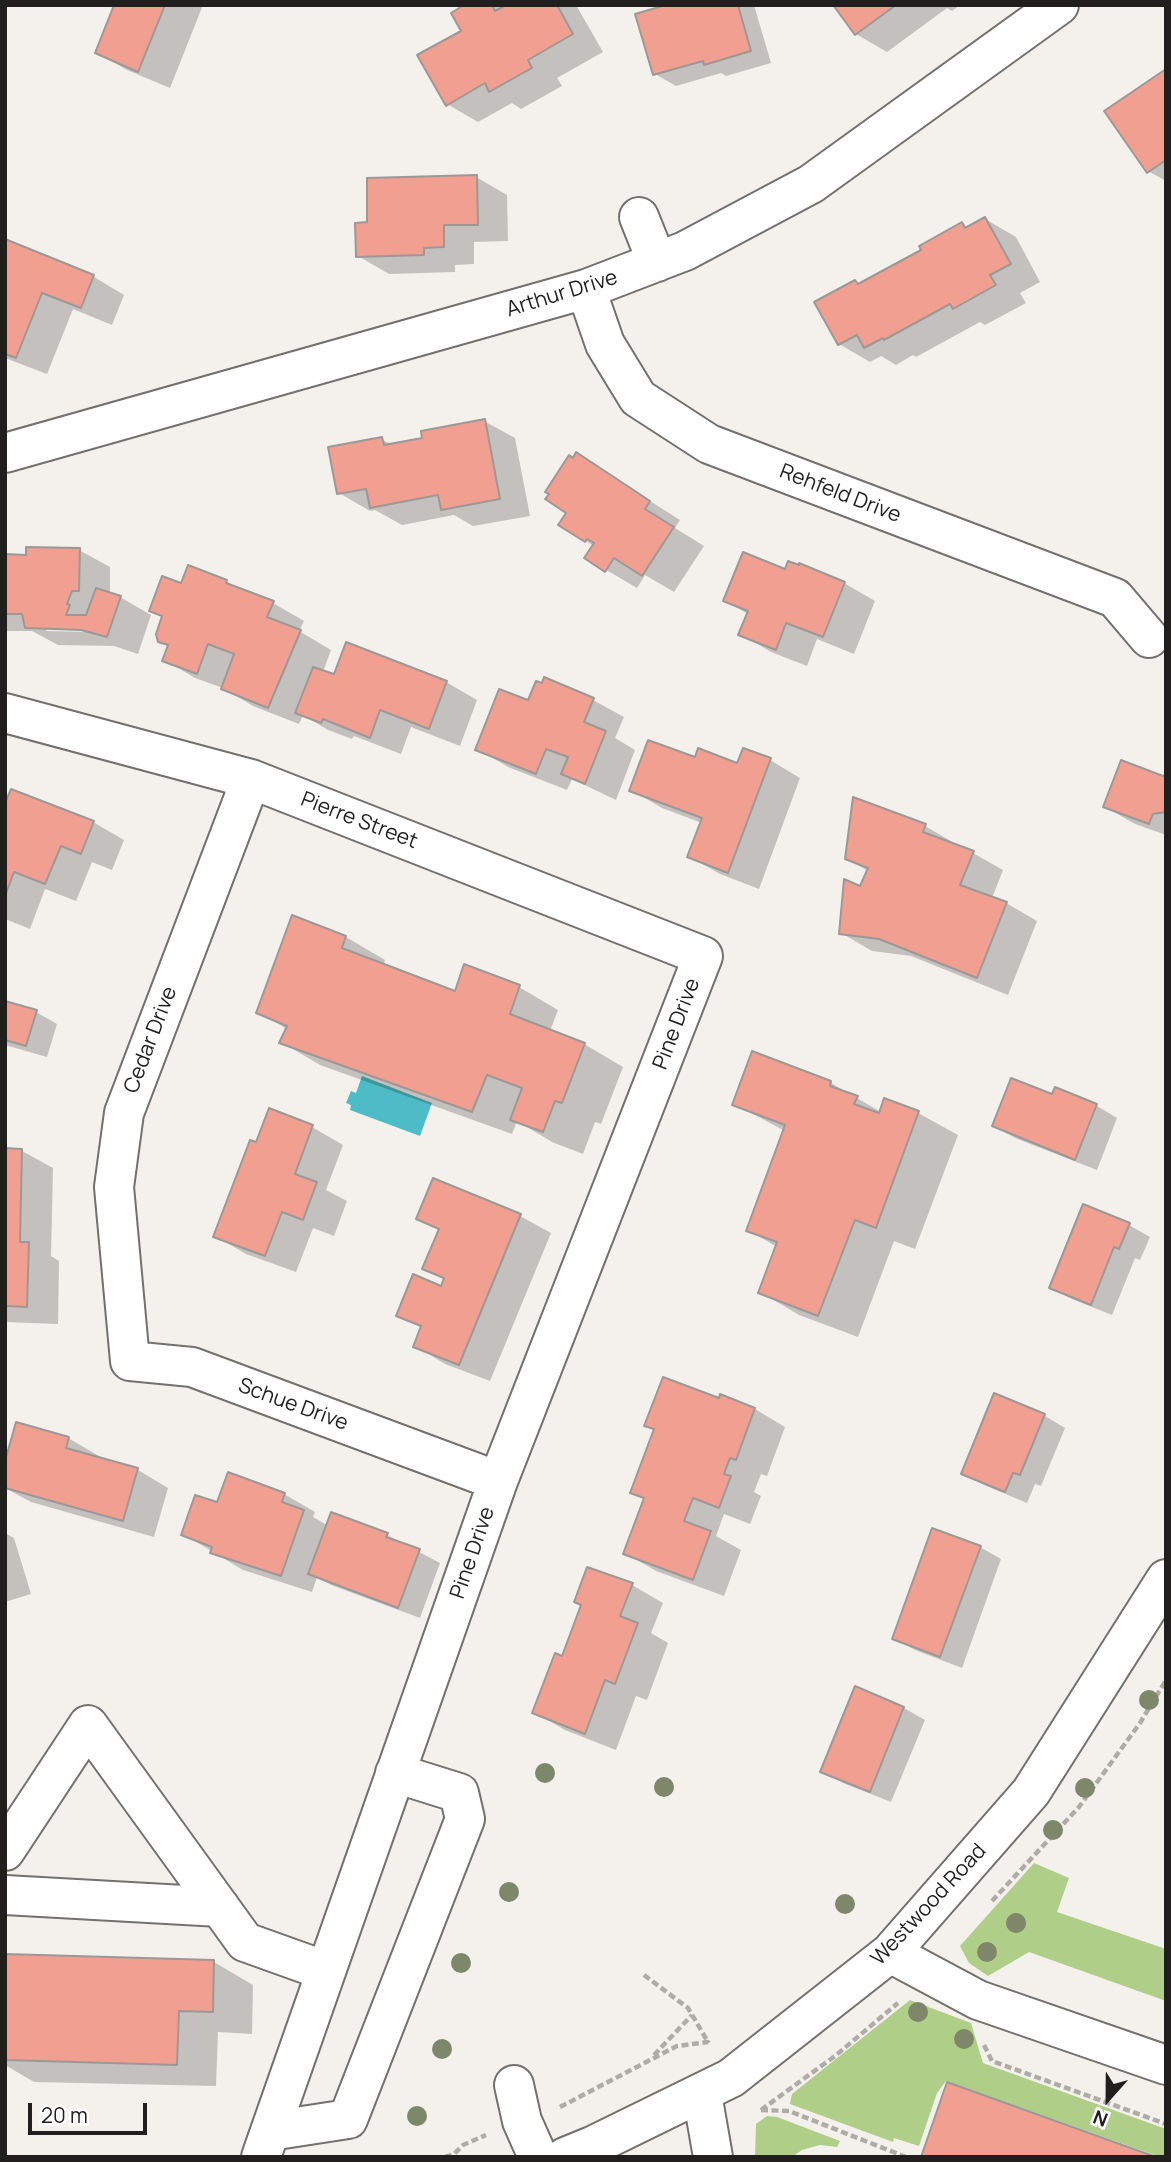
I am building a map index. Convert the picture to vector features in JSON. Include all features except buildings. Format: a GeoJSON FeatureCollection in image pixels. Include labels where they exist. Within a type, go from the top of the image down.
{"type":"FeatureCollection","features":[{"type":"Feature","properties":{"kind":"street","name":"Arthur Drive"},"geometry":{"type":"LineString","coordinates":[[5,453],[586,289],[685,251],[811,184],[1059,5]]}},
{"type":"Feature","properties":{"kind":"street"},"geometry":{"type":"LineString","coordinates":[[639,217],[657,262]]}},
{"type":"Feature","properties":{"kind":"street","name":"Rehfeld Drive"},"geometry":{"type":"LineString","coordinates":[[586,289],[605,344],[638,398],[709,444],[1115,598],[1149,638]]}},
{"type":"Feature","properties":{"kind":"street","name":"Pierre Street"},"geometry":{"type":"LineString","coordinates":[[5,713],[251,779],[703,956]]}},
{"type":"Feature","properties":{"kind":"street","name":"Cedar Drive"},"geometry":{"type":"LineString","coordinates":[[127,1313],[114,1187],[124,1113],[251,779]]}},
{"type":"Feature","properties":{"kind":"street","name":"Pine Drive"},"geometry":{"type":"LineString","coordinates":[[265,2144],[498,1481],[703,956]]}},
{"type":"Feature","properties":{"kind":"street","name":"Schue Drive"},"geometry":{"type":"LineString","coordinates":[[127,1313],[130,1361],[192,1367],[498,1481]]}},
{"type":"Feature","properties":{"kind":"street","name":"Westwood Road"},"geometry":{"type":"LineString","coordinates":[[565,2157],[731,2078],[890,1954],[1031,1792],[1159,1601]]}},
{"type":"Feature","properties":{"kind":"street"},"geometry":{"type":"LineString","coordinates":[[5,1851],[88,1725],[245,1942],[326,1971]]}},
{"type":"Feature","properties":{"kind":"street"},"geometry":{"type":"LineString","coordinates":[[265,2144],[348,2119],[465,1819],[459,1793],[395,1773]]}},
{"type":"Feature","properties":{"kind":"street"},"geometry":{"type":"LineString","coordinates":[[5,1895],[220,1907]]}},
{"type":"Feature","properties":{"kind":"street"},"geometry":{"type":"LineString","coordinates":[[890,1954],[978,2000],[1166,2065]]}},
{"type":"Feature","properties":{"kind":"street"},"geometry":{"type":"LineString","coordinates":[[514,2085],[522,2121],[538,2157]]}},
{"type":"Feature","properties":{"kind":"street"},"geometry":{"type":"LineString","coordinates":[[702,2094],[713,2157]]}},
{"type":"Feature","properties":{"kind":"path"},"geometry":{"type":"LineString","coordinates":[[644,1975],[688,2008],[708,2042]]}},
{"type":"Feature","properties":{"kind":"path"},"geometry":{"type":"LineString","coordinates":[[761,2110],[835,2056],[907,1995]]}},
{"type":"Feature","properties":{"kind":"path"},"geometry":{"type":"LineString","coordinates":[[650,2060],[692,2015]]}},
{"type":"Feature","properties":{"kind":"path"},"geometry":{"type":"LineString","coordinates":[[982,2040],[992,2061],[1166,2124]]}},
{"type":"Feature","properties":{"kind":"path"},"geometry":{"type":"LineString","coordinates":[[750,2109],[789,2111],[906,2157]]}},
{"type":"Feature","properties":{"kind":"green space"},"geometry":{"type":"Polygon","coordinates":[[[1034,1863],[1069,1878],[1057,1912],[1166,1949],[1166,2001],[1029,1952],[988,1976],[969,1963],[960,1946],[1034,1863]]]}},
{"type":"Feature","properties":{"kind":"green space"},"geometry":{"type":"Polygon","coordinates":[[[910,2000],[971,2023],[983,2063],[1166,2129],[1166,2157],[946,2081],[937,2093],[919,2146],[894,2138],[893,2142],[790,2104],[792,2094],[910,2000]]]}},
{"type":"Feature","properties":{"kind":"green space"},"geometry":{"type":"Polygon","coordinates":[[[767,2116],[777,2117],[840,2141],[837,2147],[820,2145],[802,2150],[792,2157],[755,2157],[756,2124],[767,2116]]]}},
{"type":"Feature","properties":{"kind":"water"},"geometry":{"type":"Polygon","coordinates":[[[362,1076],[432,1103],[420,1136],[350,1110],[351,1105],[346,1103],[351,1091],[356,1093],[362,1076]]]}}]}
